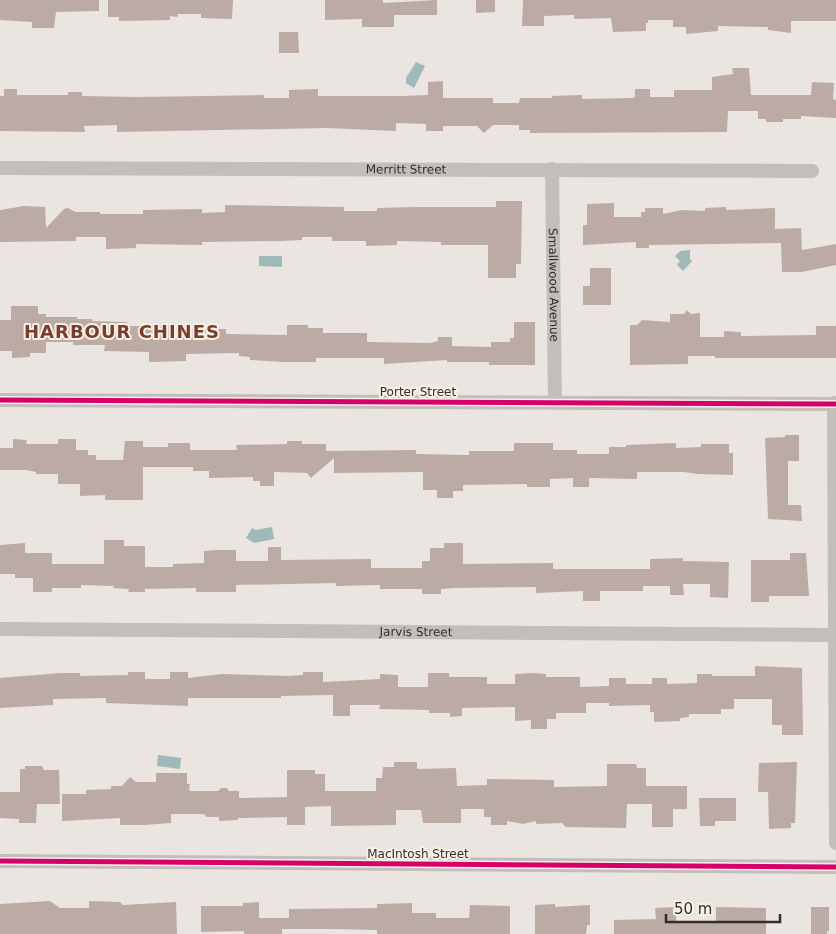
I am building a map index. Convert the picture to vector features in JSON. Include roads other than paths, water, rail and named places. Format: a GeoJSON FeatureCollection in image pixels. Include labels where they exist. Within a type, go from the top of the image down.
{"type":"FeatureCollection","features":[{"type":"Feature","properties":{"kind":"street","name":"Merritt Street"},"geometry":{"type":"LineString","coordinates":[[0,168],[812,171]]}},
{"type":"Feature","properties":{"kind":"street","name":"Smallwood Avenue"},"geometry":{"type":"LineString","coordinates":[[552,169],[555,402]]}},
{"type":"Feature","properties":{"kind":"street","name":"Porter Street"},"geometry":{"type":"LineString","coordinates":[[0,400],[835,404]]}},
{"type":"Feature","properties":{"kind":"street"},"geometry":{"type":"LineString","coordinates":[[835,404],[834,636],[836,843]]}},
{"type":"Feature","properties":{"kind":"street","name":"Jarvis Street"},"geometry":{"type":"LineString","coordinates":[[0,629],[834,636]]}},
{"type":"Feature","properties":{"kind":"street","name":"MacIntosh Street"},"geometry":{"type":"LineString","coordinates":[[0,860],[836,867]]}},
{"type":"Feature","properties":{"kind":"water"},"geometry":{"type":"Polygon","coordinates":[[[416,62],[425,66],[414,88],[406,83],[406,78],[416,62]]]}},
{"type":"Feature","properties":{"kind":"water"},"geometry":{"type":"Polygon","coordinates":[[[690,250],[690,259],[692,261],[683,271],[677,265],[680,261],[675,256],[680,251],[690,250]]]}},
{"type":"Feature","properties":{"kind":"water"},"geometry":{"type":"Polygon","coordinates":[[[259,256],[282,256],[282,267],[259,266],[259,256]]]}},
{"type":"Feature","properties":{"kind":"water"},"geometry":{"type":"Polygon","coordinates":[[[272,527],[274,539],[254,543],[246,538],[252,528],[256,530],[272,527]]]}},
{"type":"Feature","properties":{"kind":"water"},"geometry":{"type":"Polygon","coordinates":[[[158,755],[181,758],[180,769],[157,766],[158,755]]]}},
{"type":"Feature","properties":{"kind":"district","name":"HARBOUR CHINES"},"geometry":{"type":"Point","coordinates":[122,331]}}]}
